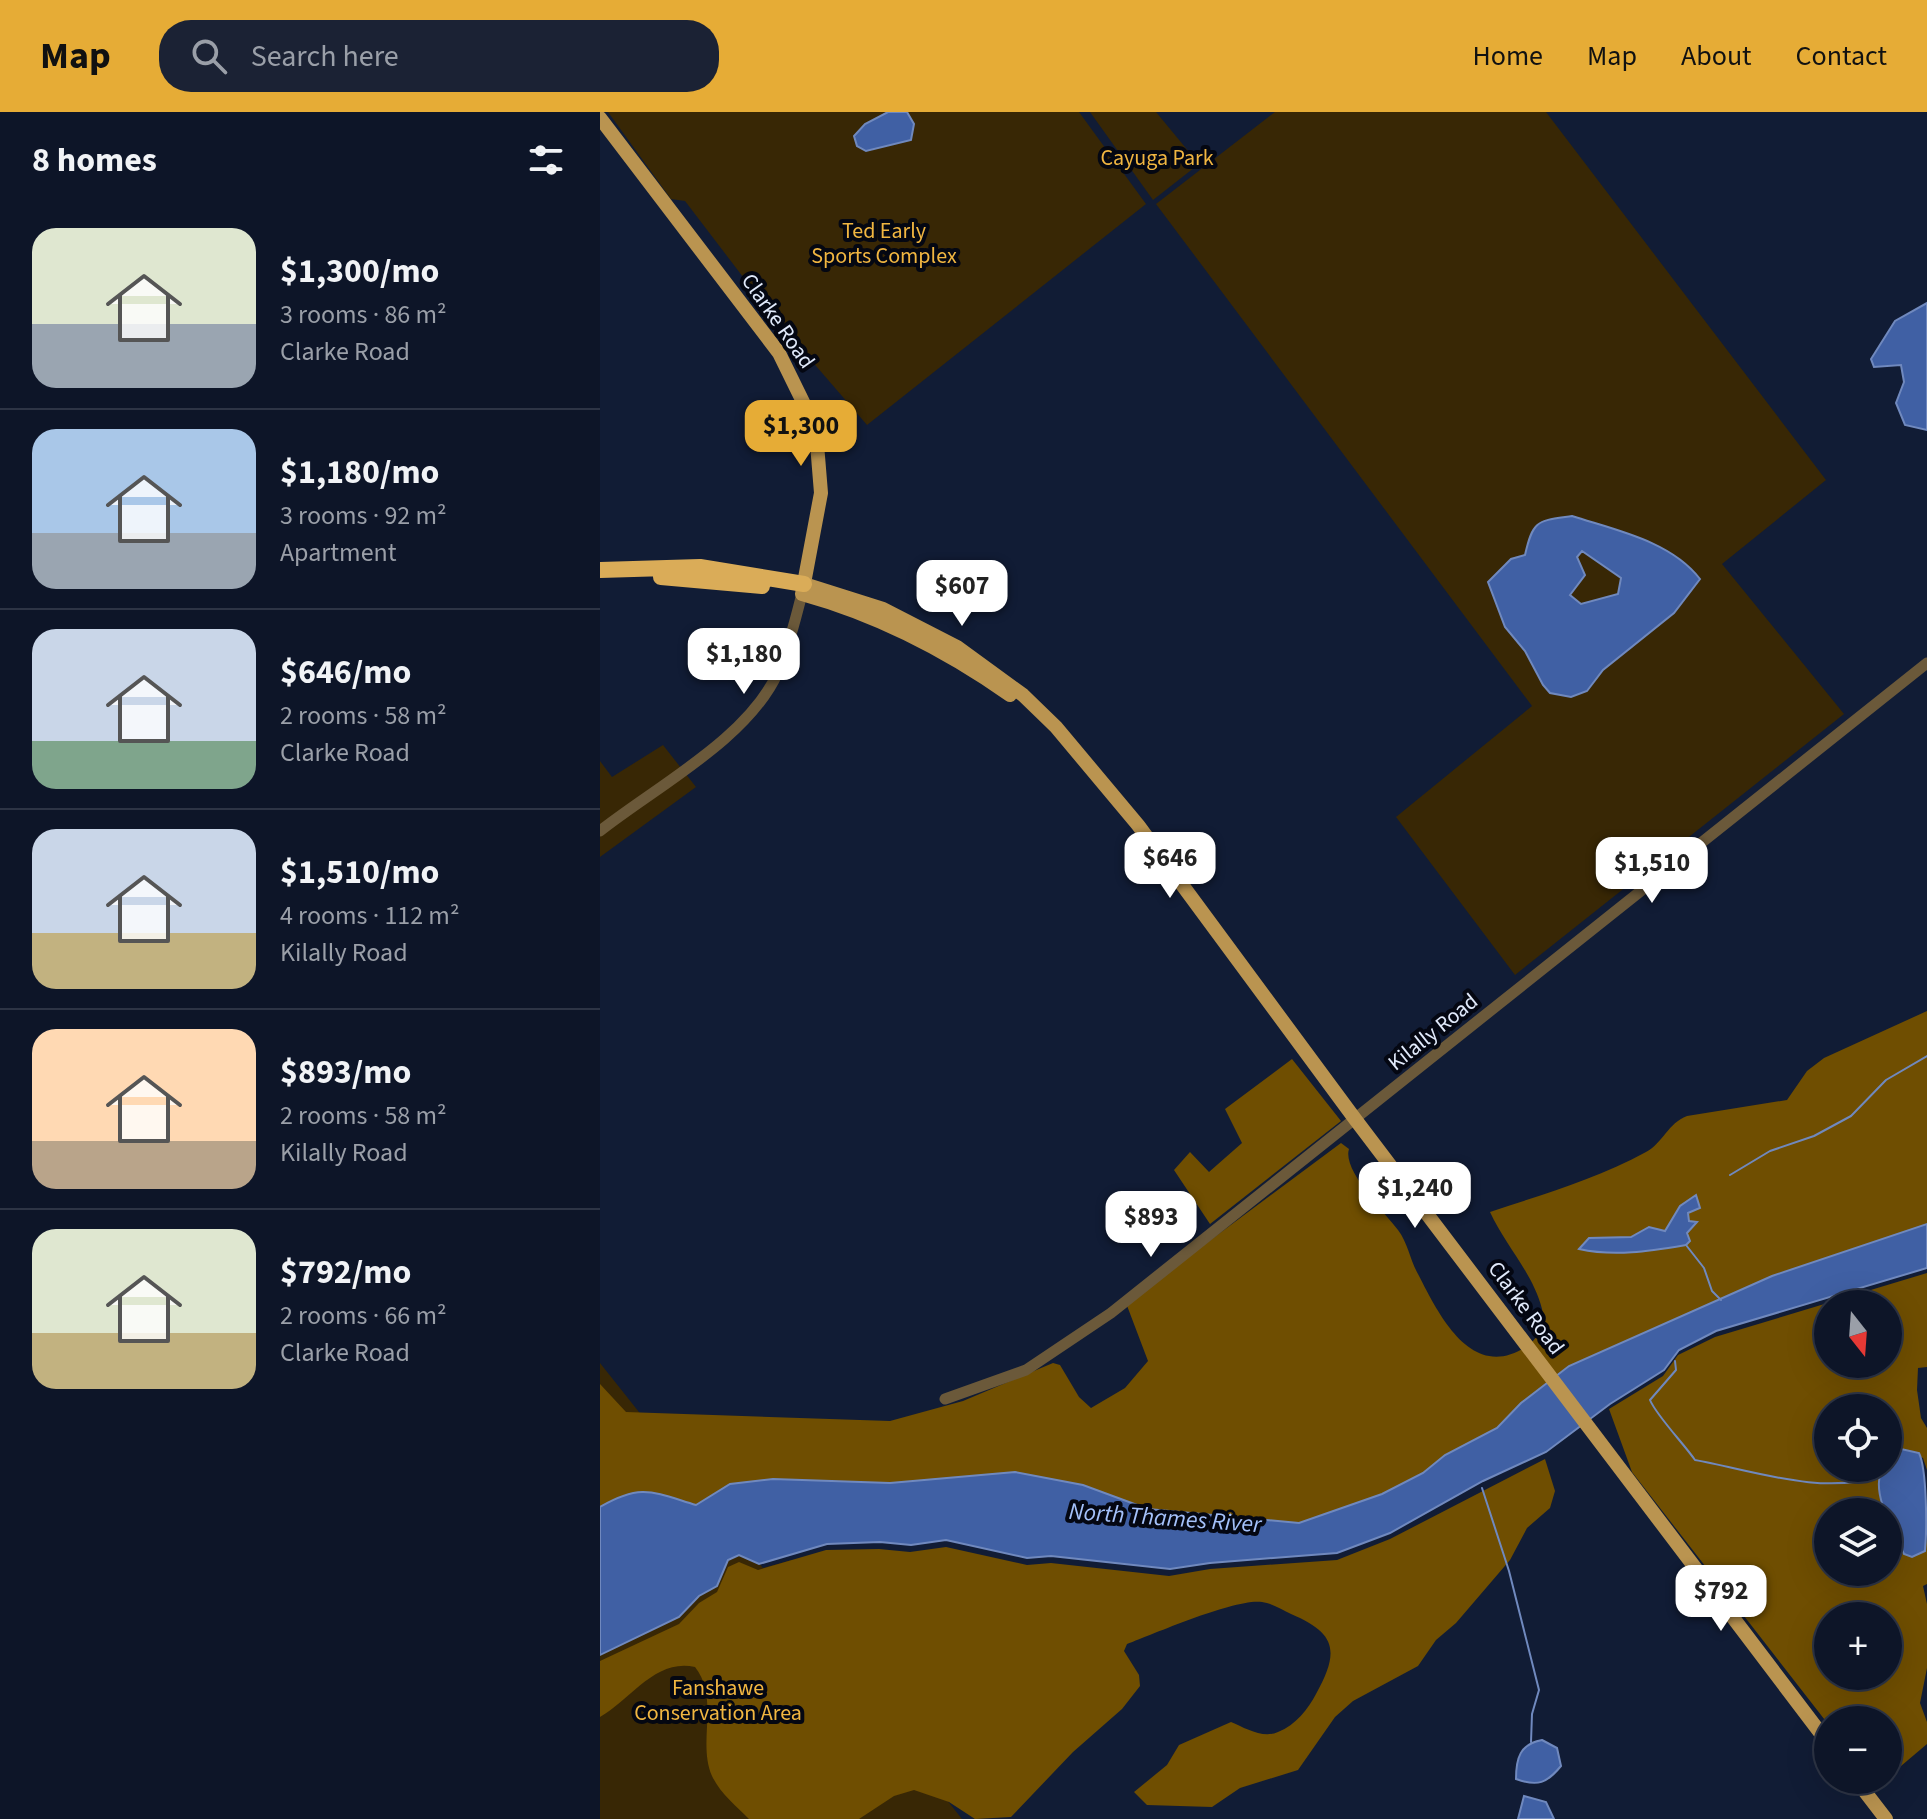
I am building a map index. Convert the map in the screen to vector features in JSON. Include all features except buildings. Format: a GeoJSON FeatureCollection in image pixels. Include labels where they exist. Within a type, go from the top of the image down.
{"type":"FeatureCollection","features":[{"type":"Feature","properties":{"kind":"highway"},"geometry":{"type":"LineString","coordinates":[[600,570],[700,567],[803,589]]}},
{"type":"Feature","properties":{"kind":"highway"},"geometry":{"type":"LineString","coordinates":[[600,580],[697,578],[803,589]]}},
{"type":"Feature","properties":{"kind":"main road","name":"Clarke Road"},"geometry":{"type":"LineString","coordinates":[[600,118],[779,353],[798,388],[817,444],[821,493],[803,589],[879,620],[949,656],[1018,701],[1072,747],[1138,825],[1355,1119],[1814,1724]]}},
{"type":"Feature","properties":{"kind":"main road"},"geometry":{"type":"LineString","coordinates":[[1867,1794],[1886,1819]]}},
{"type":"Feature","properties":{"kind":"street"},"geometry":{"type":"LineString","coordinates":[[600,831],[722,741],[752,714],[778,673],[803,589]]}},
{"type":"Feature","properties":{"kind":"street","name":"Kilally Road"},"geometry":{"type":"LineString","coordinates":[[945,1399],[997,1383],[1065,1347],[1261,1197],[1927,663]]}},
{"type":"Feature","properties":{"kind":"green space","name":"Ted Early Sports Complex"},"geometry":{"type":"Polygon","coordinates":[[[608,112],[1079,112],[1146,204],[867,425],[772,315],[685,201],[671,199],[608,112]]]}},
{"type":"Feature","properties":{"kind":"green space","name":"Cayuga Park"},"geometry":{"type":"Polygon","coordinates":[[[1090,112],[1156,112],[1199,164],[1153,200],[1090,112]]]}},
{"type":"Feature","properties":{"kind":"green space"},"geometry":{"type":"Polygon","coordinates":[[[1275,112],[1546,112],[1826,480],[1722,564],[1844,714],[1515,975],[1396,817],[1532,706],[1156,204],[1275,112]]]}},
{"type":"Feature","properties":{"kind":"green space"},"geometry":{"type":"Polygon","coordinates":[[[663,745],[696,787],[600,857],[600,761],[612,777],[663,745]]]}},
{"type":"Feature","properties":{"kind":"green space"},"geometry":{"type":"Polygon","coordinates":[[[1927,1011],[1927,1229],[1496,1433],[1380,1499],[1298,1527],[695,1510],[600,1511],[600,1384],[626,1412],[890,1421],[963,1401],[1053,1363],[1060,1365],[1079,1397],[1091,1408],[1125,1388],[1148,1361],[1126,1303],[1341,1143],[1349,1149],[1352,1168],[1358,1179],[1401,1235],[1418,1274],[1447,1325],[1474,1350],[1490,1356],[1507,1355],[1535,1339],[1542,1325],[1543,1314],[1526,1271],[1490,1212],[1627,1162],[1652,1148],[1675,1123],[1687,1116],[1787,1100],[1807,1071],[1824,1058],[1927,1011]]]}},
{"type":"Feature","properties":{"kind":"green space"},"geometry":{"type":"Polygon","coordinates":[[[1292,1059],[1341,1121],[1210,1224],[1174,1170],[1190,1152],[1209,1172],[1242,1143],[1225,1109],[1292,1059]]]}},
{"type":"Feature","properties":{"kind":"green space"},"geometry":{"type":"Polygon","coordinates":[[[1927,1273],[1927,1367],[1918,1368],[1917,1390],[1921,1418],[1927,1428],[1927,1470],[1923,1458],[1902,1449],[1902,1394],[1814,1394],[1814,1482],[1881,1482],[1880,1498],[1814,1498],[1814,1586],[1902,1586],[1902,1548],[1905,1554],[1925,1551],[1927,1538],[1927,1584],[1923,1586],[1927,1604],[1927,1668],[1920,1703],[1927,1722],[1927,1744],[1902,1765],[1902,1706],[1814,1706],[1632,1472],[1609,1409],[1663,1376],[1678,1355],[1715,1337],[1814,1307],[1814,1378],[1902,1378],[1902,1290],[1871,1290],[1927,1273]]]}},
{"type":"Feature","properties":{"kind":"green space","name":"Fanshawe Conservation Area"},"geometry":{"type":"Polygon","coordinates":[[[600,1363],[763,1568],[792,1560],[810,1561],[784,1595],[962,1819],[600,1819],[600,1363]]]}},
{"type":"Feature","properties":{"kind":"green space"},"geometry":{"type":"Polygon","coordinates":[[[1545,1459],[1555,1491],[1550,1508],[1527,1528],[1510,1560],[1456,1623],[1436,1640],[1418,1666],[1353,1701],[1335,1717],[1298,1770],[1240,1788],[1212,1807],[1147,1805],[1134,1792],[1167,1765],[1179,1745],[1231,1722],[1254,1732],[1272,1734],[1290,1725],[1309,1705],[1329,1666],[1329,1645],[1317,1628],[1265,1603],[1234,1605],[1127,1644],[1124,1651],[1139,1675],[1140,1686],[1122,1709],[1073,1752],[1011,1817],[975,1819],[949,1802],[914,1790],[894,1796],[859,1819],[749,1819],[724,1794],[712,1776],[708,1763],[706,1693],[695,1667],[668,1668],[656,1674],[600,1717],[600,1661],[679,1624],[699,1603],[717,1592],[728,1567],[739,1562],[758,1570],[826,1550],[910,1552],[946,1547],[1027,1565],[1051,1563],[1169,1576],[1210,1569],[1337,1560],[1390,1539],[1545,1459]]]}},
{"type":"Feature","properties":{"kind":"water"},"geometry":{"type":"Polygon","coordinates":[[[888,112],[907,112],[914,124],[911,140],[866,151],[857,146],[854,136],[865,124],[888,112]]]}},
{"type":"Feature","properties":{"kind":"water"},"geometry":{"type":"Polygon","coordinates":[[[1927,303],[1927,430],[1905,425],[1896,403],[1904,382],[1901,365],[1874,367],[1871,359],[1895,321],[1927,303]]]}},
{"type":"Feature","properties":{"kind":"water"},"geometry":{"type":"Polygon","coordinates":[[[1572,516],[1658,546],[1688,566],[1700,579],[1674,613],[1603,670],[1587,691],[1571,697],[1550,693],[1543,685],[1525,651],[1505,627],[1488,582],[1511,559],[1525,555],[1531,534],[1539,524],[1572,516]],[[1582,551],[1577,557],[1585,575],[1570,595],[1581,604],[1618,594],[1621,578],[1582,551]]]}},
{"type":"Feature","properties":{"kind":"water"},"geometry":{"type":"Polygon","coordinates":[[[1696,1195],[1700,1208],[1688,1213],[1689,1221],[1697,1222],[1687,1233],[1690,1241],[1686,1245],[1619,1253],[1579,1249],[1589,1238],[1631,1237],[1649,1227],[1665,1231],[1680,1206],[1696,1195]]]}},
{"type":"Feature","properties":{"kind":"water","name":"North Thames River"},"geometry":{"type":"Polygon","coordinates":[[[1927,1224],[1927,1268],[1853,1290],[1814,1290],[1814,1302],[1716,1331],[1679,1350],[1664,1370],[1610,1404],[1546,1452],[1483,1481],[1390,1533],[1337,1553],[1170,1569],[1051,1556],[1027,1558],[946,1540],[911,1545],[880,1542],[827,1544],[759,1564],[739,1555],[728,1560],[717,1586],[699,1596],[679,1617],[600,1655],[600,1507],[626,1495],[647,1492],[696,1505],[730,1484],[773,1479],[890,1483],[1015,1472],[1083,1485],[1148,1509],[1299,1523],[1382,1494],[1423,1473],[1445,1455],[1497,1428],[1521,1403],[1569,1366],[1772,1276],[1927,1224]]]}},
{"type":"Feature","properties":{"kind":"water"},"geometry":{"type":"Polygon","coordinates":[[[1902,1449],[1919,1453],[1924,1472],[1925,1551],[1912,1557],[1904,1554],[1902,1498],[1880,1498],[1879,1482],[1902,1482],[1902,1449]]]}},
{"type":"Feature","properties":{"kind":"water"},"geometry":{"type":"Polygon","coordinates":[[[1542,1740],[1557,1748],[1561,1766],[1542,1782],[1516,1779],[1521,1753],[1529,1745],[1542,1740]]]}},
{"type":"Feature","properties":{"kind":"water"},"geometry":{"type":"Polygon","coordinates":[[[1524,1796],[1546,1802],[1554,1819],[1518,1819],[1524,1796]]]}},
{"type":"Feature","properties":{"kind":"waterway"},"geometry":{"type":"LineString","coordinates":[[1730,1175],[1770,1151],[1814,1136],[1851,1116],[1886,1080],[1927,1056]]}},
{"type":"Feature","properties":{"kind":"waterway"},"geometry":{"type":"LineString","coordinates":[[1686,1245],[1704,1268],[1712,1291],[1721,1300]]}},
{"type":"Feature","properties":{"kind":"waterway"},"geometry":{"type":"LineString","coordinates":[[1675,1361],[1676,1370],[1650,1400],[1695,1460],[1787,1479],[1846,1482]]}},
{"type":"Feature","properties":{"kind":"waterway"},"geometry":{"type":"LineString","coordinates":[[1482,1488],[1509,1571],[1539,1690],[1532,1714],[1531,1742]]}}]}
